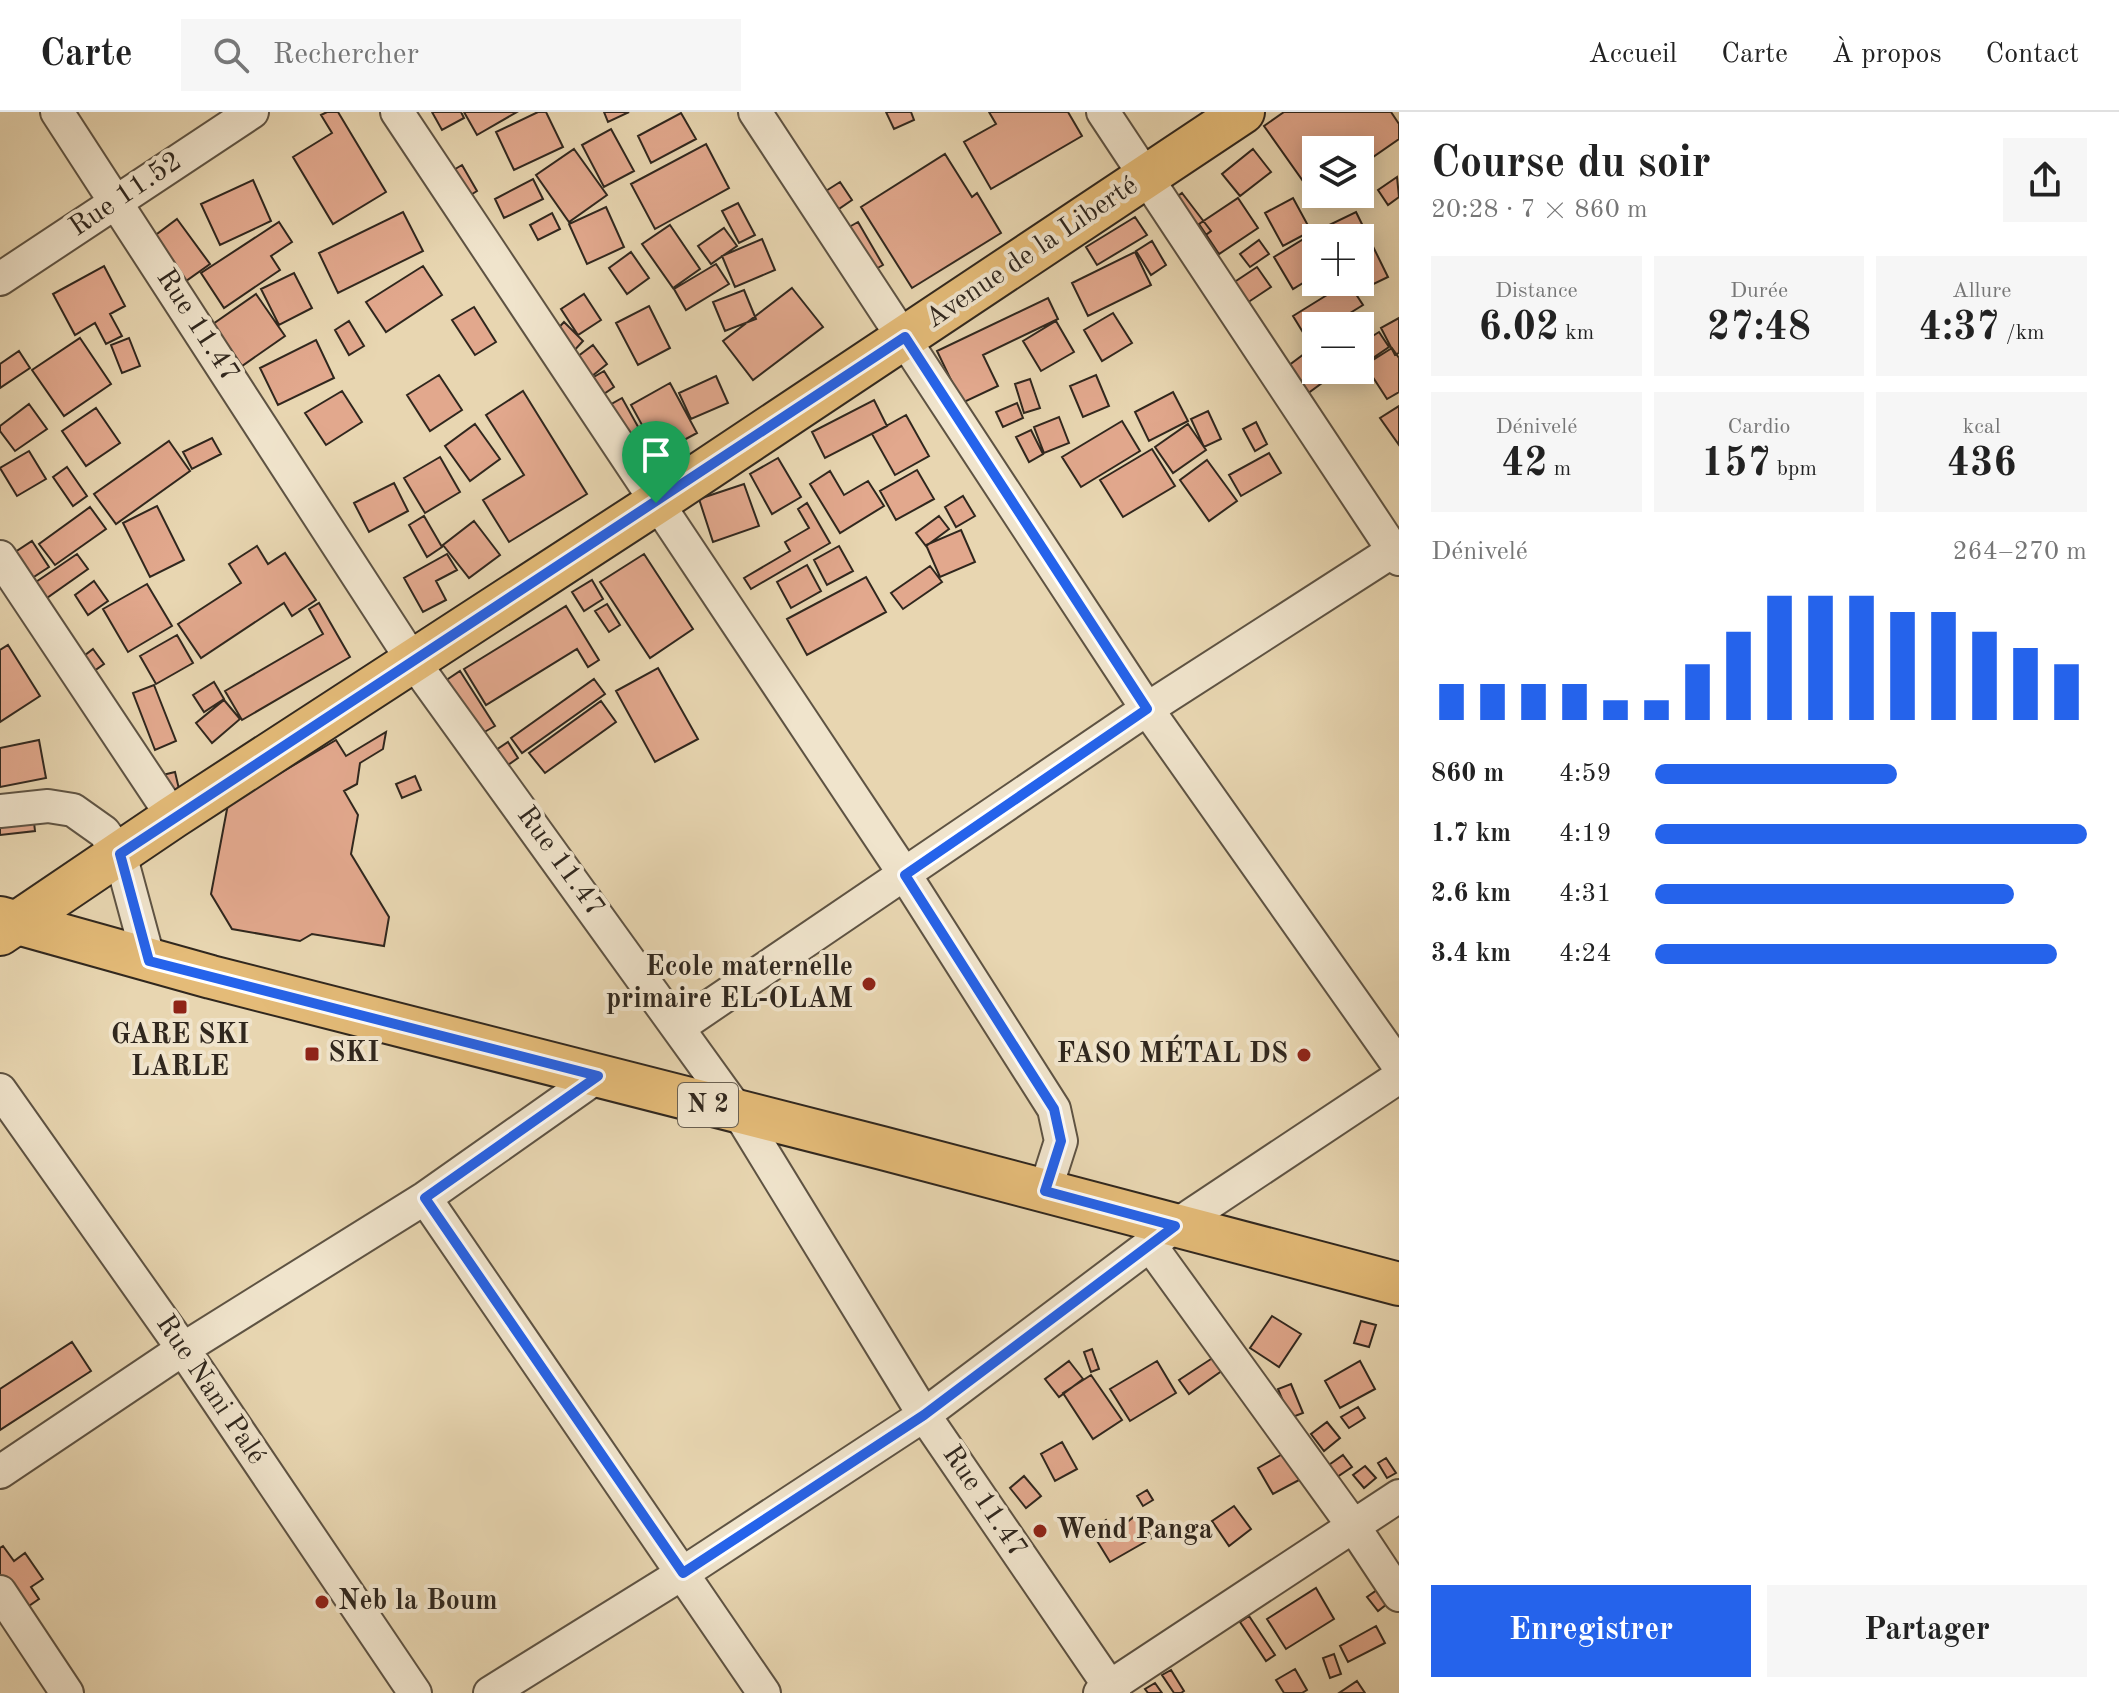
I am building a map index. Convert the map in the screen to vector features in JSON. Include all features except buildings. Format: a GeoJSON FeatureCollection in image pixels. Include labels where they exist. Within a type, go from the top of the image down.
{"type":"FeatureCollection","features":[{"type":"Feature","properties":{"kind":"main road","name":"Avenue de la Liberté"},"geometry":{"type":"LineString","coordinates":[[6,925],[120,854],[656,503],[1243,112]]}},
{"type":"Feature","properties":{"kind":"main road","name":"N 2"},"geometry":{"type":"LineString","coordinates":[[6,925],[1045,1191],[1163,1236],[1399,1284]]}},
{"type":"Feature","properties":{"kind":"street","name":"Rue 11.47"},"geometry":{"type":"LineString","coordinates":[[57,112],[413,661],[739,1113],[924,1415],[1108,1691]]}},
{"type":"Feature","properties":{"kind":"street","name":"Rue 11.52"},"geometry":{"type":"LineString","coordinates":[[0,279],[252,112]]}},
{"type":"Feature","properties":{"kind":"street"},"geometry":{"type":"LineString","coordinates":[[397,112],[905,875],[1054,1109],[1061,1141],[1045,1191]]}},
{"type":"Feature","properties":{"kind":"street"},"geometry":{"type":"LineString","coordinates":[[755,112],[1147,709],[1399,1066]]}},
{"type":"Feature","properties":{"kind":"street"},"geometry":{"type":"LineString","coordinates":[[679,1027],[1147,709],[1397,552],[1103,112]]}},
{"type":"Feature","properties":{"kind":"street"},"geometry":{"type":"LineString","coordinates":[[0,557],[173,817]]}},
{"type":"Feature","properties":{"kind":"street"},"geometry":{"type":"LineString","coordinates":[[0,811],[48,806],[73,810],[104,832],[120,854],[149,961]]}},
{"type":"Feature","properties":{"kind":"street"},"geometry":{"type":"LineString","coordinates":[[0,1472],[183,1349],[425,1198],[598,1076]]}},
{"type":"Feature","properties":{"kind":"street"},"geometry":{"type":"LineString","coordinates":[[490,1693],[683,1573],[924,1415],[1163,1236],[1399,1077]]}},
{"type":"Feature","properties":{"kind":"street","name":"Rue Nani Palé"},"geometry":{"type":"LineString","coordinates":[[0,1090],[183,1349],[415,1693]]}},
{"type":"Feature","properties":{"kind":"street"},"geometry":{"type":"LineString","coordinates":[[425,1198],[764,1693]]}},
{"type":"Feature","properties":{"kind":"street"},"geometry":{"type":"LineString","coordinates":[[1163,1236],[1399,1595]]}},
{"type":"Feature","properties":{"kind":"street"},"geometry":{"type":"LineString","coordinates":[[1108,1691],[1399,1496]]}},
{"type":"Feature","properties":{"kind":"street"},"geometry":{"type":"LineString","coordinates":[[0,1592],[67,1693]]}},
{"type":"Feature","properties":{"kind":"place","name":"Ecole maternelle primaire EL-OLAM"},"geometry":{"type":"Point","coordinates":[869,984]}},
{"type":"Feature","properties":{"kind":"place","name":"GARE SKI LARLE"},"geometry":{"type":"Point","coordinates":[180,1007]}},
{"type":"Feature","properties":{"kind":"place","name":"SKI"},"geometry":{"type":"Point","coordinates":[312,1054]}},
{"type":"Feature","properties":{"kind":"place","name":"FASO MÉTAL DS"},"geometry":{"type":"Point","coordinates":[1304,1055]}},
{"type":"Feature","properties":{"kind":"place","name":"Wend Panga"},"geometry":{"type":"Point","coordinates":[1040,1531]}},
{"type":"Feature","properties":{"kind":"place","name":"Neb la Boum"},"geometry":{"type":"Point","coordinates":[322,1602]}},
{"type":"Feature","properties":{"kind":"route"},"geometry":{"type":"LineString","coordinates":[[905,337],[1147,709],[905,875],[1054,1109],[1061,1141],[1045,1191],[1175,1226],[924,1415],[683,1573],[425,1198],[598,1076],[149,961],[120,854],[656,503],[905,337]]}}]}
